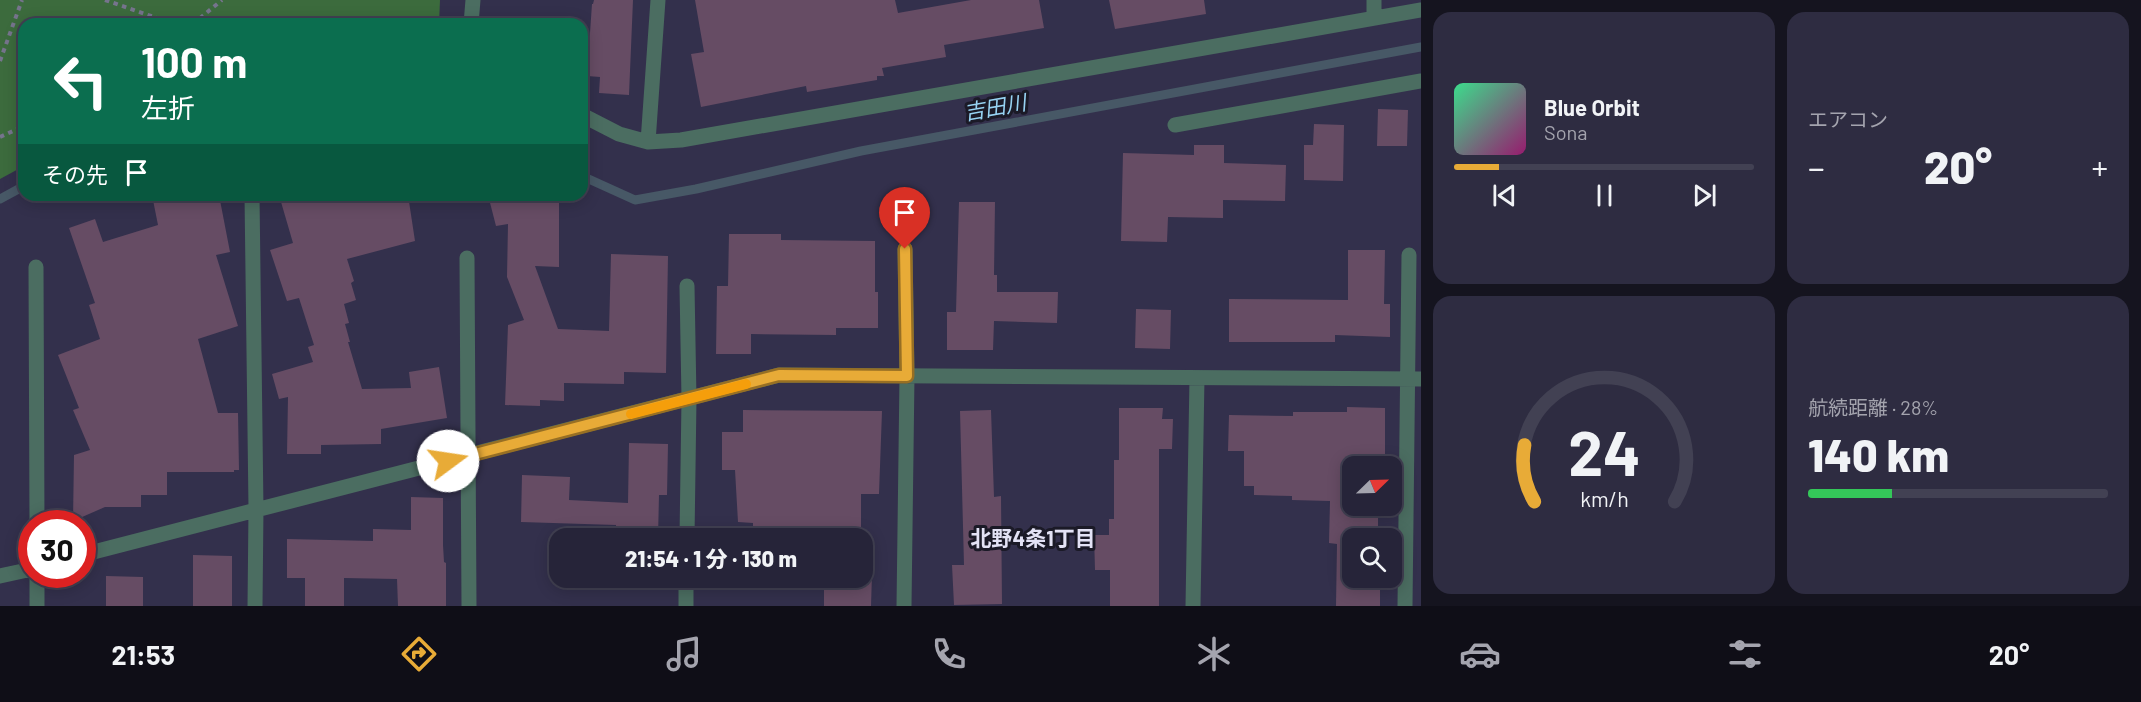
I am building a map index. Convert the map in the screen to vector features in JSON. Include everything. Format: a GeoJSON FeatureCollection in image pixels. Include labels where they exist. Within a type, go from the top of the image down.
{"type":"FeatureCollection","features":[{"type":"Feature","properties":{"kind":"street"},"geometry":{"type":"LineString","coordinates":[[471,18],[472,0]]}},
{"type":"Feature","properties":{"kind":"street"},"geometry":{"type":"LineString","coordinates":[[648,142],[658,0]]}},
{"type":"Feature","properties":{"kind":"street"},"geometry":{"type":"LineString","coordinates":[[1374,0],[1374,18]]}},
{"type":"Feature","properties":{"kind":"street"},"geometry":{"type":"LineString","coordinates":[[588,118],[619,134],[648,142],[681,140],[1421,10]]}},
{"type":"Feature","properties":{"kind":"street"},"geometry":{"type":"LineString","coordinates":[[1175,125],[1421,81]]}},
{"type":"Feature","properties":{"kind":"street"},"geometry":{"type":"LineString","coordinates":[[252,201],[255,606]]}},
{"type":"Feature","properties":{"kind":"street"},"geometry":{"type":"LineString","coordinates":[[904,606],[907,376],[905,249]]}},
{"type":"Feature","properties":{"kind":"street"},"geometry":{"type":"LineString","coordinates":[[1406,606],[1415,379],[1409,255]]}},
{"type":"Feature","properties":{"kind":"street"},"geometry":{"type":"LineString","coordinates":[[467,258],[469,606]]}},
{"type":"Feature","properties":{"kind":"street"},"geometry":{"type":"LineString","coordinates":[[36,267],[37,510]]}},
{"type":"Feature","properties":{"kind":"street"},"geometry":{"type":"LineString","coordinates":[[687,286],[689,399],[687,528]]}},
{"type":"Feature","properties":{"kind":"street"},"geometry":{"type":"LineString","coordinates":[[96,551],[779,375],[1415,379]]}},
{"type":"Feature","properties":{"kind":"street"},"geometry":{"type":"LineString","coordinates":[[1193,606],[1197,378]]}},
{"type":"Feature","properties":{"kind":"street"},"geometry":{"type":"LineString","coordinates":[[0,576],[18,572]]}},
{"type":"Feature","properties":{"kind":"street"},"geometry":{"type":"LineString","coordinates":[[37,588],[37,606]]}},
{"type":"Feature","properties":{"kind":"street"},"geometry":{"type":"LineString","coordinates":[[686,588],[686,606]]}},
{"type":"Feature","properties":{"kind":"path"},"geometry":{"type":"LineString","coordinates":[[0,61],[22,0]]}},
{"type":"Feature","properties":{"kind":"path"},"geometry":{"type":"LineString","coordinates":[[105,0],[157,18]]}},
{"type":"Feature","properties":{"kind":"path"},"geometry":{"type":"LineString","coordinates":[[200,18],[222,0]]}},
{"type":"Feature","properties":{"kind":"path"},"geometry":{"type":"LineString","coordinates":[[0,137],[18,129]]}},
{"type":"Feature","properties":{"kind":"green space"},"geometry":{"type":"Polygon","coordinates":[[[0,0],[440,0],[439,18],[18,18],[18,169],[0,179],[0,0]]]}},
{"type":"Feature","properties":{"kind":"building"},"geometry":{"type":"Polygon","coordinates":[[[594,0],[633,0],[629,95],[599,93],[600,77],[588,76],[594,0]]]}},
{"type":"Feature","properties":{"kind":"building"},"geometry":{"type":"Polygon","coordinates":[[[695,0],[895,0],[898,13],[971,0],[1039,0],[1044,28],[944,45],[946,57],[882,68],[884,76],[877,76],[877,80],[807,92],[806,86],[701,107],[691,54],[704,52],[695,0]]]}},
{"type":"Feature","properties":{"kind":"building"},"geometry":{"type":"Polygon","coordinates":[[[1109,0],[1204,0],[1206,14],[1115,29],[1109,0]]]}},
{"type":"Feature","properties":{"kind":"building"},"geometry":{"type":"Polygon","coordinates":[[[1378,109],[1408,110],[1407,146],[1377,146],[1378,109]]]}},
{"type":"Feature","properties":{"kind":"building"},"geometry":{"type":"Polygon","coordinates":[[[1314,124],[1344,125],[1343,181],[1304,180],[1304,145],[1313,145],[1314,124]]]}},
{"type":"Feature","properties":{"kind":"building"},"geometry":{"type":"Polygon","coordinates":[[[1194,145],[1224,145],[1224,163],[1286,165],[1285,201],[1223,200],[1223,218],[1168,217],[1167,242],[1121,241],[1123,153],[1194,155],[1194,145]]]}},
{"type":"Feature","properties":{"kind":"building"},"geometry":{"type":"Polygon","coordinates":[[[153,201],[220,201],[230,252],[216,255],[238,326],[198,339],[218,413],[238,413],[239,470],[234,470],[234,472],[167,472],[167,495],[141,495],[141,507],[105,507],[96,511],[73,510],[74,455],[90,450],[73,410],[79,408],[58,355],[100,339],[89,305],[95,303],[69,228],[95,219],[103,242],[158,225],[153,201]]]}},
{"type":"Feature","properties":{"kind":"building"},"geometry":{"type":"Polygon","coordinates":[[[281,201],[409,201],[415,241],[347,259],[354,281],[351,283],[356,300],[344,304],[349,323],[345,324],[350,342],[348,342],[362,389],[411,388],[409,372],[439,367],[447,418],[381,429],[381,444],[321,445],[321,454],[287,454],[288,397],[279,399],[272,374],[313,362],[308,347],[314,345],[299,298],[287,301],[270,250],[293,243],[281,201]]]}},
{"type":"Feature","properties":{"kind":"building"},"geometry":{"type":"Polygon","coordinates":[[[490,201],[559,201],[559,267],[535,266],[558,329],[609,331],[611,254],[668,256],[666,373],[624,372],[624,384],[564,383],[564,401],[540,400],[540,406],[505,405],[508,325],[524,320],[507,277],[508,224],[496,226],[490,201]]]}},
{"type":"Feature","properties":{"kind":"building"},"geometry":{"type":"Polygon","coordinates":[[[959,202],[995,202],[994,275],[997,275],[997,292],[1058,292],[1057,323],[994,321],[993,350],[947,350],[947,312],[956,312],[959,202]]]}},
{"type":"Feature","properties":{"kind":"building"},"geometry":{"type":"Polygon","coordinates":[[[729,234],[781,234],[781,240],[875,241],[878,328],[836,328],[836,335],[751,334],[751,354],[716,354],[717,286],[728,286],[729,234]]]}},
{"type":"Feature","properties":{"kind":"building"},"geometry":{"type":"Polygon","coordinates":[[[1348,250],[1385,250],[1384,304],[1390,304],[1390,337],[1335,335],[1335,342],[1229,342],[1229,299],[1348,300],[1348,250]]]}},
{"type":"Feature","properties":{"kind":"building"},"geometry":{"type":"Polygon","coordinates":[[[1136,309],[1171,310],[1170,349],[1135,348],[1136,309]]]}},
{"type":"Feature","properties":{"kind":"building"},"geometry":{"type":"Polygon","coordinates":[[[1347,407],[1385,408],[1385,456],[1342,456],[1342,516],[1378,516],[1378,528],[1342,528],[1342,588],[1380,588],[1380,606],[1336,606],[1337,544],[1329,543],[1330,501],[1292,500],[1292,496],[1254,495],[1254,486],[1244,486],[1244,451],[1228,451],[1229,415],[1293,416],[1293,412],[1347,412],[1347,407]]]}},
{"type":"Feature","properties":{"kind":"building"},"geometry":{"type":"Polygon","coordinates":[[[1119,408],[1163,408],[1162,419],[1173,419],[1172,449],[1159,449],[1159,606],[1110,606],[1110,570],[1095,570],[1094,535],[1109,535],[1109,519],[1114,519],[1114,460],[1119,460],[1119,408]]]}},
{"type":"Feature","properties":{"kind":"building"},"geometry":{"type":"Polygon","coordinates":[[[743,410],[882,411],[879,494],[861,494],[861,528],[753,528],[753,523],[738,522],[735,470],[722,470],[722,432],[743,432],[743,410]]]}},
{"type":"Feature","properties":{"kind":"building"},"geometry":{"type":"Polygon","coordinates":[[[991,410],[994,497],[1001,496],[1002,604],[954,605],[952,565],[964,565],[960,411],[991,410]]]}},
{"type":"Feature","properties":{"kind":"building"},"geometry":{"type":"Polygon","coordinates":[[[629,443],[668,444],[667,495],[659,495],[658,528],[616,528],[616,525],[521,522],[522,475],[570,477],[569,500],[628,503],[629,443]]]}},
{"type":"Feature","properties":{"kind":"building"},"geometry":{"type":"Polygon","coordinates":[[[411,497],[443,498],[446,606],[398,606],[397,579],[344,578],[344,606],[305,606],[305,578],[287,578],[287,539],[373,541],[373,529],[411,530],[411,497]]]}},
{"type":"Feature","properties":{"kind":"building"},"geometry":{"type":"Polygon","coordinates":[[[193,555],[232,556],[232,606],[193,606],[193,555]]]}},
{"type":"Feature","properties":{"kind":"building"},"geometry":{"type":"Polygon","coordinates":[[[106,576],[143,577],[143,606],[106,606],[106,576]]]}},
{"type":"Feature","properties":{"kind":"building"},"geometry":{"type":"Polygon","coordinates":[[[824,588],[872,588],[871,606],[824,606],[824,588]]]}},
{"type":"Feature","properties":{"kind":"waterway","name":"吉田川"},"geometry":{"type":"LineString","coordinates":[[588,179],[635,200],[696,189],[861,151],[1421,47]]}},
{"type":"Feature","properties":{"kind":"waterway","name":"吉田川"},"geometry":{"type":"LineString","coordinates":[[0,199],[18,189]]}},
{"type":"Feature","properties":{"kind":"slow traffic"},"geometry":{"type":"LineString","coordinates":[[631,414],[746,384]]}},
{"type":"Feature","properties":{"kind":"district","name":"北野4条1丁目"},"geometry":{"type":"Point","coordinates":[1033,539]}},
{"type":"Feature","properties":{"kind":"route"},"geometry":{"type":"LineString","coordinates":[[448,461],[779,375],[907,376],[905,249]]}}]}
